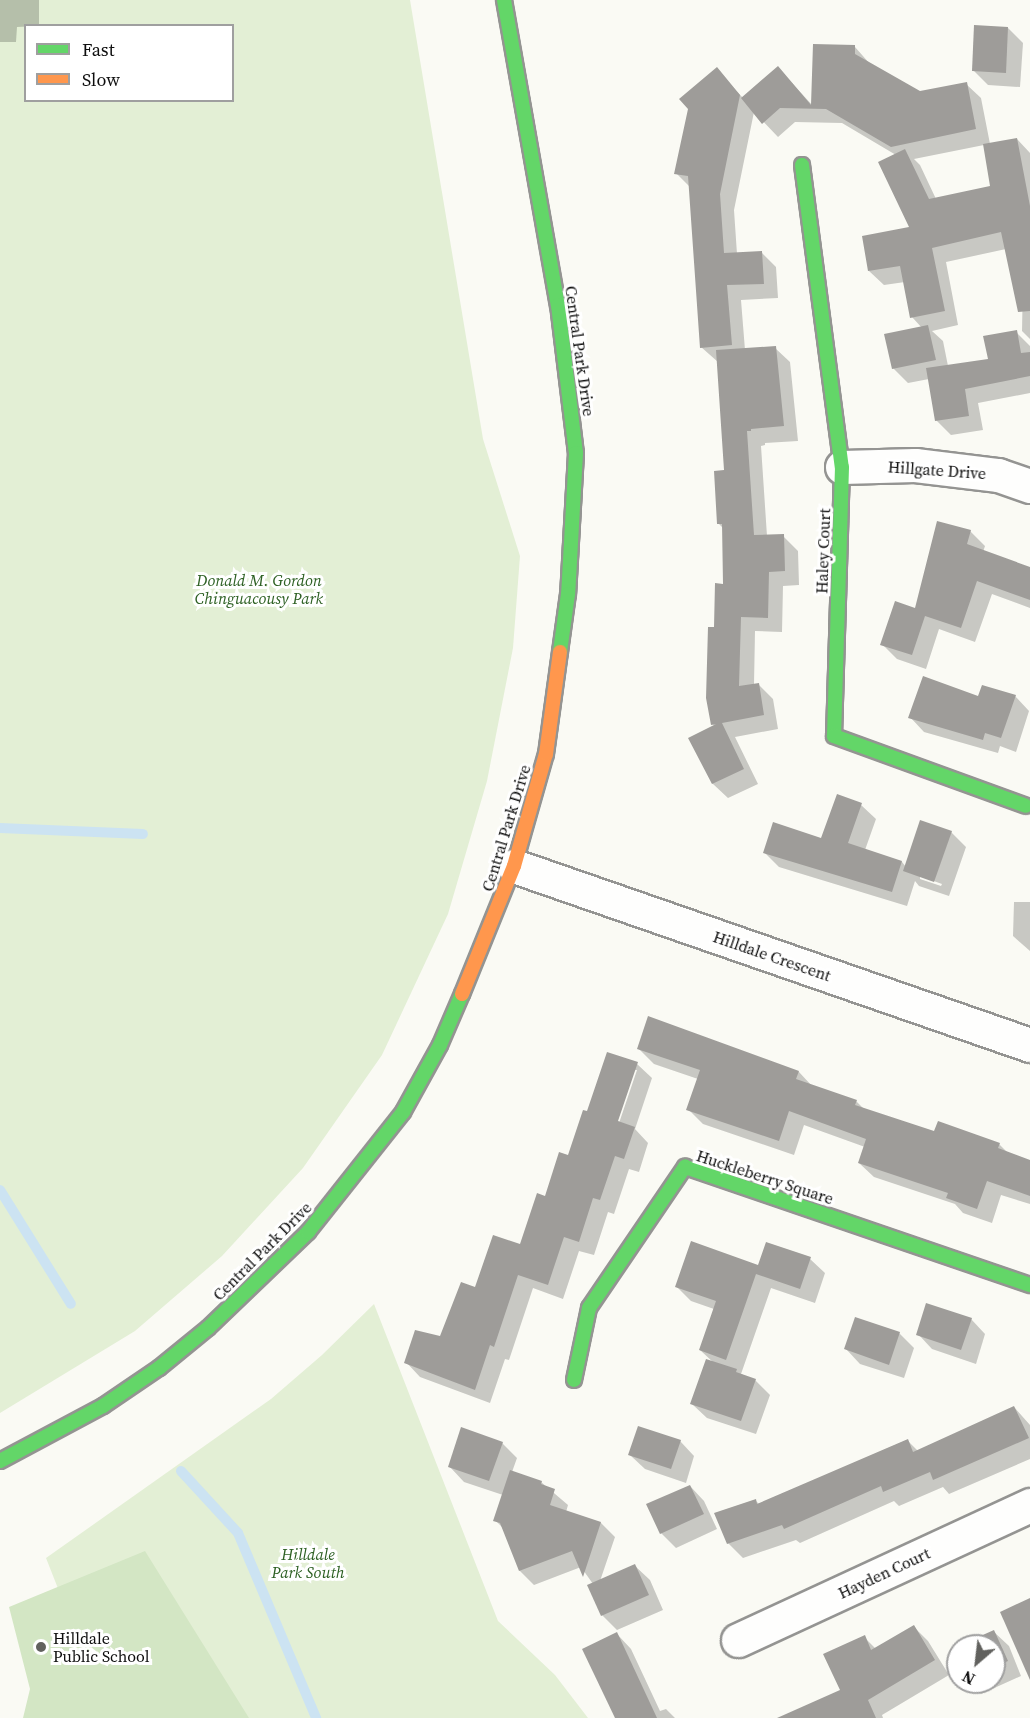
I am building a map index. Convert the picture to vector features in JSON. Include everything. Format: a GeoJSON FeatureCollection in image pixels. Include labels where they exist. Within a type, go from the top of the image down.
{"type":"FeatureCollection","features":[{"type":"Feature","properties":{"kind":"street","name":"Central Park Drive"},"geometry":{"type":"LineString","coordinates":[[0,1461],[93,1412],[159,1368],[208,1328],[308,1232],[403,1112],[440,1045],[494,921],[514,866],[546,754],[568,594],[576,453],[558,305],[504,0]]}},
{"type":"Feature","properties":{"kind":"street","name":"Haley Court"},"geometry":{"type":"LineString","coordinates":[[802,165],[842,467],[834,736],[1026,806]]}},
{"type":"Feature","properties":{"kind":"street","name":"Hillgate Drive"},"geometry":{"type":"LineString","coordinates":[[842,467],[915,465],[998,475],[1030,486]]}},
{"type":"Feature","properties":{"kind":"street","name":"Hilldale Crescent"},"geometry":{"type":"LineString","coordinates":[[514,866],[1030,1045]]}},
{"type":"Feature","properties":{"kind":"street","name":"Huckleberry Square"},"geometry":{"type":"LineString","coordinates":[[574,1380],[589,1308],[685,1167],[1030,1285]]}},
{"type":"Feature","properties":{"kind":"street","name":"Hayden Court"},"geometry":{"type":"LineString","coordinates":[[738,1640],[1030,1505]]}},
{"type":"Feature","properties":{"kind":"green space","name":"Donald M. Gordon Chinguacousy Park"},"geometry":{"type":"Polygon","coordinates":[[[0,0],[410,0],[483,439],[520,556],[513,648],[487,781],[448,914],[382,1055],[303,1168],[222,1256],[135,1331],[0,1413],[0,0]]]}},
{"type":"Feature","properties":{"kind":"green space","name":"Hilldale Park South"},"geometry":{"type":"Polygon","coordinates":[[[374,1304],[498,1621],[555,1675],[588,1718],[109,1718],[46,1558],[271,1399],[322,1355],[374,1304]]]}},
{"type":"Feature","properties":{"kind":"green space"},"geometry":{"type":"Polygon","coordinates":[[[145,1551],[249,1718],[23,1718],[30,1689],[9,1607],[145,1551]]]}},
{"type":"Feature","properties":{"kind":"building"},"geometry":{"type":"Polygon","coordinates":[[[974,25],[1008,27],[1006,73],[972,71],[974,25]]]}},
{"type":"Feature","properties":{"kind":"building"},"geometry":{"type":"Polygon","coordinates":[[[813,44],[855,45],[855,54],[920,91],[967,82],[976,129],[891,147],[826,109],[780,108],[762,124],[741,98],[778,66],[811,105],[813,44]]]}},
{"type":"Feature","properties":{"kind":"building"},"geometry":{"type":"Polygon","coordinates":[[[717,67],[740,95],[720,194],[724,253],[762,251],[764,284],[727,285],[732,345],[700,348],[688,176],[674,174],[688,109],[679,99],[717,67]]]}},
{"type":"Feature","properties":{"kind":"building"},"geometry":{"type":"Polygon","coordinates":[[[1017,138],[1030,206],[1030,311],[1018,312],[1001,232],[932,248],[945,311],[910,318],[900,266],[868,271],[862,236],[909,227],[878,162],[905,149],[929,199],[990,186],[983,144],[1017,138]]]}},
{"type":"Feature","properties":{"kind":"building"},"geometry":{"type":"Polygon","coordinates":[[[928,325],[936,360],[892,369],[884,334],[928,325]]]}},
{"type":"Feature","properties":{"kind":"building"},"geometry":{"type":"Polygon","coordinates":[[[1017,330],[1021,353],[1030,352],[1030,376],[965,389],[969,416],[935,421],[926,368],[988,359],[983,336],[1017,330]]]}},
{"type":"Feature","properties":{"kind":"building"},"geometry":{"type":"Polygon","coordinates":[[[776,346],[784,426],[747,431],[754,535],[784,534],[785,571],[769,572],[768,618],[741,617],[739,686],[759,683],[764,715],[722,723],[744,769],[712,784],[688,738],[716,724],[711,725],[706,698],[708,627],[714,627],[715,583],[723,584],[722,524],[717,524],[714,471],[724,470],[716,350],[776,346]]]}},
{"type":"Feature","properties":{"kind":"building"},"geometry":{"type":"Polygon","coordinates":[[[937,521],[971,530],[967,544],[1030,567],[1030,600],[977,581],[961,628],[925,616],[912,655],[880,645],[895,601],[915,608],[937,521]]]}},
{"type":"Feature","properties":{"kind":"building"},"geometry":{"type":"Polygon","coordinates":[[[923,676],[978,696],[982,685],[1016,695],[1001,738],[985,733],[983,740],[908,718],[923,676]]]}},
{"type":"Feature","properties":{"kind":"building"},"geometry":{"type":"Polygon","coordinates":[[[837,794],[862,803],[848,843],[902,861],[892,892],[763,853],[773,822],[821,838],[837,794]]]}},
{"type":"Feature","properties":{"kind":"building"},"geometry":{"type":"Polygon","coordinates":[[[920,820],[952,831],[934,882],[903,871],[920,820]]]}},
{"type":"Feature","properties":{"kind":"building"},"geometry":{"type":"Polygon","coordinates":[[[648,1016],[799,1071],[796,1079],[857,1100],[855,1105],[934,1131],[938,1121],[1000,1143],[998,1148],[1030,1160],[1030,1196],[987,1181],[977,1209],[946,1198],[948,1193],[858,1163],[866,1139],[789,1111],[779,1141],[686,1110],[700,1070],[637,1049],[648,1016]]]}},
{"type":"Feature","properties":{"kind":"building"},"geometry":{"type":"Polygon","coordinates":[[[607,1052],[638,1062],[618,1121],[635,1127],[624,1159],[615,1156],[600,1200],[593,1198],[579,1242],[564,1237],[548,1285],[518,1275],[494,1347],[490,1345],[475,1390],[404,1363],[415,1330],[440,1336],[461,1282],[475,1287],[493,1235],[520,1244],[537,1193],[545,1196],[559,1152],[568,1155],[583,1110],[587,1111],[607,1052]]]}},
{"type":"Feature","properties":{"kind":"building"},"geometry":{"type":"Polygon","coordinates":[[[691,1241],[758,1265],[766,1242],[811,1257],[800,1289],[756,1274],[726,1360],[699,1350],[716,1301],[675,1287],[691,1241]]]}},
{"type":"Feature","properties":{"kind":"building"},"geometry":{"type":"Polygon","coordinates":[[[926,1303],[972,1318],[961,1350],[916,1335],[926,1303]]]}},
{"type":"Feature","properties":{"kind":"building"},"geometry":{"type":"Polygon","coordinates":[[[855,1317],[900,1332],[889,1365],[844,1349],[855,1317]]]}},
{"type":"Feature","properties":{"kind":"building"},"geometry":{"type":"Polygon","coordinates":[[[706,1359],[737,1369],[736,1372],[756,1379],[741,1421],[690,1404],[706,1359]]]}},
{"type":"Feature","properties":{"kind":"building"},"geometry":{"type":"Polygon","coordinates":[[[1014,1406],[1029,1438],[933,1480],[930,1472],[883,1492],[881,1486],[784,1529],[782,1525],[727,1544],[714,1513],[756,1499],[757,1504],[908,1439],[913,1452],[1014,1406]]]}},
{"type":"Feature","properties":{"kind":"building"},"geometry":{"type":"Polygon","coordinates":[[[638,1426],[681,1440],[671,1469],[628,1455],[638,1426]]]}},
{"type":"Feature","properties":{"kind":"building"},"geometry":{"type":"Polygon","coordinates":[[[461,1427],[503,1442],[489,1481],[448,1467],[461,1427]]]}},
{"type":"Feature","properties":{"kind":"building"},"geometry":{"type":"Polygon","coordinates":[[[510,1470],[542,1481],[541,1484],[555,1489],[550,1505],[601,1522],[583,1577],[572,1551],[519,1571],[500,1523],[493,1521],[510,1470]]]}},
{"type":"Feature","properties":{"kind":"building"},"geometry":{"type":"Polygon","coordinates":[[[690,1485],[704,1514],[660,1534],[646,1504],[690,1485]]]}},
{"type":"Feature","properties":{"kind":"building"},"geometry":{"type":"Polygon","coordinates":[[[635,1564],[649,1595],[601,1616],[587,1585],[635,1564]]]}},
{"type":"Feature","properties":{"kind":"building"},"geometry":{"type":"Polygon","coordinates":[[[1030,1598],[1030,1680],[1000,1612],[1030,1598]]]}},
{"type":"Feature","properties":{"kind":"building"},"geometry":{"type":"Polygon","coordinates":[[[914,1625],[935,1660],[868,1700],[876,1718],[777,1718],[840,1690],[823,1654],[865,1635],[871,1650],[914,1625]]]}},
{"type":"Feature","properties":{"kind":"building"},"geometry":{"type":"Polygon","coordinates":[[[617,1632],[657,1718],[615,1718],[582,1649],[617,1632]]]}},
{"type":"Feature","properties":{"kind":"waterway"},"geometry":{"type":"LineString","coordinates":[[0,828],[143,834]]}},
{"type":"Feature","properties":{"kind":"waterway"},"geometry":{"type":"LineString","coordinates":[[0,1190],[71,1304]]}},
{"type":"Feature","properties":{"kind":"waterway"},"geometry":{"type":"LineString","coordinates":[[181,1471],[238,1533],[316,1718]]}},
{"type":"Feature","properties":{"kind":"traffic: fast"},"geometry":{"type":"LineString","coordinates":[[504,0],[558,305],[576,453],[568,594],[560,652]]}},
{"type":"Feature","properties":{"kind":"traffic: fast"},"geometry":{"type":"LineString","coordinates":[[802,165],[842,467],[834,736],[1026,806]]}},
{"type":"Feature","properties":{"kind":"traffic: fast"},"geometry":{"type":"LineString","coordinates":[[0,1461],[103,1406],[159,1368],[208,1328],[308,1232],[403,1112],[440,1045],[462,994]]}},
{"type":"Feature","properties":{"kind":"traffic: fast"},"geometry":{"type":"LineString","coordinates":[[574,1380],[589,1308],[685,1167],[1030,1285]]}},
{"type":"Feature","properties":{"kind":"traffic: slow"},"geometry":{"type":"LineString","coordinates":[[462,994],[514,866],[546,754],[560,652]]}},
{"type":"Feature","properties":{"kind":"place","name":"Hilldale Public School"},"geometry":{"type":"Point","coordinates":[41,1647]}}]}
